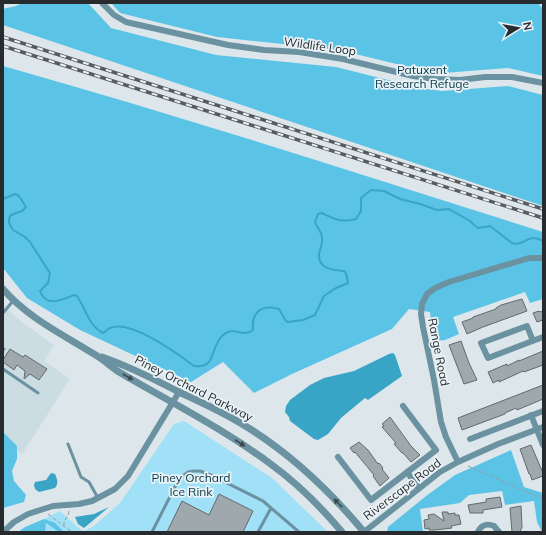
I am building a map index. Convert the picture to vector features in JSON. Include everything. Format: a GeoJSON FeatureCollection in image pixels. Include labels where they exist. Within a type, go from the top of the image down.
{"type":"FeatureCollection","features":[{"type":"Feature","properties":{"kind":"street","name":"Wildlife Loop"},"geometry":{"type":"LineString","coordinates":[[102,3],[114,15],[126,22],[228,45],[264,50],[299,52],[343,59],[413,76],[435,79],[460,80],[485,77],[512,77],[543,83]]}},
{"type":"Feature","properties":{"kind":"street","name":"Range Road"},"geometry":{"type":"LineString","coordinates":[[458,462],[446,437],[441,422],[422,321],[422,304],[427,294],[435,288],[449,282],[529,258],[543,258]]}},
{"type":"Feature","properties":{"kind":"street","name":"Piney Orchard Parkway"},"geometry":{"type":"LineString","coordinates":[[3,289],[32,315],[57,332],[96,354],[122,364],[216,409],[243,424],[298,464],[323,487],[364,532]]}},
{"type":"Feature","properties":{"kind":"street"},"geometry":{"type":"LineString","coordinates":[[533,341],[527,326],[481,343],[488,358],[533,341],[543,337]]}},
{"type":"Feature","properties":{"kind":"street","name":"Piney Orchard Parkway"},"geometry":{"type":"LineString","coordinates":[[96,354],[116,370],[234,439],[272,465],[310,498],[342,532]]}},
{"type":"Feature","properties":{"kind":"street"},"geometry":{"type":"LineString","coordinates":[[3,532],[14,522],[28,514],[42,509],[79,504],[98,498],[115,488],[128,476],[179,392]]}},
{"type":"Feature","properties":{"kind":"street"},"geometry":{"type":"LineString","coordinates":[[338,457],[372,500],[436,450],[403,406]]}},
{"type":"Feature","properties":{"kind":"street"},"geometry":{"type":"LineString","coordinates":[[470,438],[543,411]]}},
{"type":"Feature","properties":{"kind":"street"},"geometry":{"type":"LineString","coordinates":[[531,416],[543,445]]}},
{"type":"Feature","properties":{"kind":"street","name":"Riverscape Road"},"geometry":{"type":"LineString","coordinates":[[364,532],[440,472],[498,444],[543,427]]}},
{"type":"Feature","properties":{"kind":"street"},"geometry":{"type":"LineString","coordinates":[[407,472],[419,488]]}},
{"type":"Feature","properties":{"kind":"street"},"geometry":{"type":"LineString","coordinates":[[478,532],[482,526],[487,524],[494,526],[498,532]]}},
{"type":"Feature","properties":{"kind":"lane"},"geometry":{"type":"LineString","coordinates":[[3,313],[14,300]]}},
{"type":"Feature","properties":{"kind":"lane"},"geometry":{"type":"LineString","coordinates":[[3,369],[38,394]]}},
{"type":"Feature","properties":{"kind":"lane"},"geometry":{"type":"LineString","coordinates":[[68,444],[81,477],[89,482],[98,498]]}},
{"type":"Feature","properties":{"kind":"lane"},"geometry":{"type":"LineString","coordinates":[[152,532],[179,479],[188,472],[194,471],[206,472],[263,501],[299,532]]}},
{"type":"Feature","properties":{"kind":"lane"},"geometry":{"type":"LineString","coordinates":[[258,532],[271,508]]}},
{"type":"Feature","properties":{"kind":"path"},"geometry":{"type":"LineString","coordinates":[[467,465],[543,499]]}},
{"type":"Feature","properties":{"kind":"path"},"geometry":{"type":"LineString","coordinates":[[64,527],[64,521],[69,514],[68,505]]}},
{"type":"Feature","properties":{"kind":"path"},"geometry":{"type":"LineString","coordinates":[[42,509],[64,527],[74,532]]}},
{"type":"Feature","properties":{"kind":"shaded area"},"geometry":{"type":"Polygon","coordinates":[[[22,3],[88,3],[111,28],[216,55],[336,67],[420,88],[442,91],[508,86],[543,95],[543,206],[3,25],[3,9],[22,3]]]}},
{"type":"Feature","properties":{"kind":"shaded area"},"geometry":{"type":"Polygon","coordinates":[[[111,3],[538,3],[543,9],[543,76],[508,68],[443,73],[425,71],[339,50],[217,37],[120,13],[111,3]]]}},
{"type":"Feature","properties":{"kind":"shaded area"},"geometry":{"type":"Polygon","coordinates":[[[3,66],[206,126],[543,232],[543,299],[530,303],[525,292],[453,317],[459,334],[445,340],[433,341],[430,312],[409,309],[392,329],[292,374],[254,393],[223,362],[191,382],[80,330],[27,298],[3,268],[3,66]]]}},
{"type":"Feature","properties":{"kind":"shaded area"},"geometry":{"type":"Polygon","coordinates":[[[3,305],[24,324],[54,345],[44,361],[70,379],[22,454],[3,442],[3,305]]]}},
{"type":"Feature","properties":{"kind":"shaded area"},"geometry":{"type":"Polygon","coordinates":[[[393,353],[402,376],[368,400],[365,398],[341,418],[328,434],[318,440],[314,439],[290,421],[285,412],[286,406],[290,400],[310,385],[324,378],[354,371],[393,353]]]}},
{"type":"Feature","properties":{"kind":"shaded area"},"geometry":{"type":"Polygon","coordinates":[[[3,432],[17,446],[17,459],[12,471],[14,481],[26,495],[24,502],[3,508],[3,432]]]}},
{"type":"Feature","properties":{"kind":"shaded area"},"geometry":{"type":"Polygon","coordinates":[[[511,450],[524,487],[543,493],[543,532],[537,522],[534,501],[505,505],[502,491],[469,495],[460,503],[420,509],[423,532],[387,532],[388,527],[455,475],[511,450]]]}},
{"type":"Feature","properties":{"kind":"shaded area"},"geometry":{"type":"Polygon","coordinates":[[[51,473],[55,474],[57,479],[55,488],[39,492],[35,489],[35,482],[46,480],[51,473]]]}},
{"type":"Feature","properties":{"kind":"shaded area"},"geometry":{"type":"Polygon","coordinates":[[[109,507],[84,528],[78,524],[75,517],[94,514],[109,507]]]}},
{"type":"Feature","properties":{"kind":"shaded area"},"geometry":{"type":"Polygon","coordinates":[[[44,519],[55,523],[64,532],[59,532],[46,523],[45,532],[18,532],[25,527],[44,519]]]}},
{"type":"Feature","properties":{"kind":"green space","name":"Piney Orchard Ice Rink"},"geometry":{"type":"Polygon","coordinates":[[[184,421],[272,478],[328,532],[45,532],[45,523],[54,528],[44,519],[60,511],[81,530],[84,531],[94,526],[120,503],[174,424],[184,421]]]}},
{"type":"Feature","properties":{"kind":"building"},"geometry":{"type":"Polygon","coordinates":[[[522,299],[527,311],[467,334],[462,322],[496,309],[501,305],[522,299]]]}},
{"type":"Feature","properties":{"kind":"building"},"geometry":{"type":"Polygon","coordinates":[[[543,311],[543,320],[537,322],[533,313],[543,311]]]}},
{"type":"Feature","properties":{"kind":"building"},"geometry":{"type":"Polygon","coordinates":[[[461,341],[477,380],[464,384],[449,345],[461,341]]]}},
{"type":"Feature","properties":{"kind":"building"},"geometry":{"type":"Polygon","coordinates":[[[10,349],[23,357],[25,355],[47,369],[39,380],[30,374],[24,379],[25,371],[17,365],[14,370],[3,362],[10,349]]]}},
{"type":"Feature","properties":{"kind":"building"},"geometry":{"type":"Polygon","coordinates":[[[543,351],[543,365],[493,383],[488,372],[543,351]]]}},
{"type":"Feature","properties":{"kind":"building"},"geometry":{"type":"Polygon","coordinates":[[[543,385],[543,399],[517,410],[516,408],[505,414],[462,430],[458,418],[543,385]]]}},
{"type":"Feature","properties":{"kind":"building"},"geometry":{"type":"Polygon","coordinates":[[[390,417],[411,446],[420,455],[411,462],[394,444],[396,443],[382,427],[384,426],[382,424],[390,417]]]}},
{"type":"Feature","properties":{"kind":"building"},"geometry":{"type":"Polygon","coordinates":[[[359,442],[368,450],[378,464],[379,463],[389,478],[380,486],[373,476],[374,475],[350,448],[359,442]]]}},
{"type":"Feature","properties":{"kind":"building"},"geometry":{"type":"Polygon","coordinates":[[[531,445],[543,473],[543,476],[532,480],[520,449],[531,445]]]}},
{"type":"Feature","properties":{"kind":"building"},"geometry":{"type":"Polygon","coordinates":[[[219,494],[253,511],[243,532],[167,532],[182,501],[209,515],[219,494]]]}},
{"type":"Feature","properties":{"kind":"building"},"geometry":{"type":"Polygon","coordinates":[[[500,497],[502,507],[483,510],[483,513],[470,513],[468,505],[486,502],[486,499],[500,497]]]}},
{"type":"Feature","properties":{"kind":"building"},"geometry":{"type":"Polygon","coordinates":[[[521,506],[522,527],[520,532],[512,532],[510,508],[521,506]]]}},
{"type":"Feature","properties":{"kind":"building"},"geometry":{"type":"Polygon","coordinates":[[[442,512],[448,512],[448,514],[455,513],[455,515],[459,515],[461,524],[451,526],[452,528],[434,530],[429,530],[429,528],[425,529],[424,520],[429,519],[428,515],[434,514],[444,521],[442,512]]]}},
{"type":"Feature","properties":{"kind":"waterway"},"geometry":{"type":"LineString","coordinates":[[3,199],[15,194],[19,196],[26,207],[22,211],[11,215],[9,223],[13,230],[25,237],[30,242],[50,273],[48,283],[40,291],[46,300],[55,301],[74,295],[77,296],[94,326],[103,333],[110,328],[130,328],[166,346],[194,366],[204,365],[209,362],[218,342],[226,333],[230,331],[245,333],[253,330],[254,318],[259,311],[267,308],[279,309],[288,322],[303,320],[315,315],[324,296],[336,288],[348,283],[346,273],[344,271],[327,268],[321,263],[319,254],[322,236],[315,222],[318,214],[322,213],[334,219],[356,219],[361,211],[361,198],[371,190],[384,191],[400,199],[437,210],[449,209],[470,221],[478,228],[490,226],[512,243],[517,244],[533,238],[543,241]]}},
{"type":"Feature","properties":{"kind":"railway"},"geometry":{"type":"LineString","coordinates":[[3,37],[543,209]]}},
{"type":"Feature","properties":{"kind":"railway"},"geometry":{"type":"LineString","coordinates":[[3,46],[543,218]]}},
{"type":"Feature","properties":{"kind":"park label","name":"Patuxent Research Refuge"},"geometry":{"type":"Point","coordinates":[422,76]}}]}
